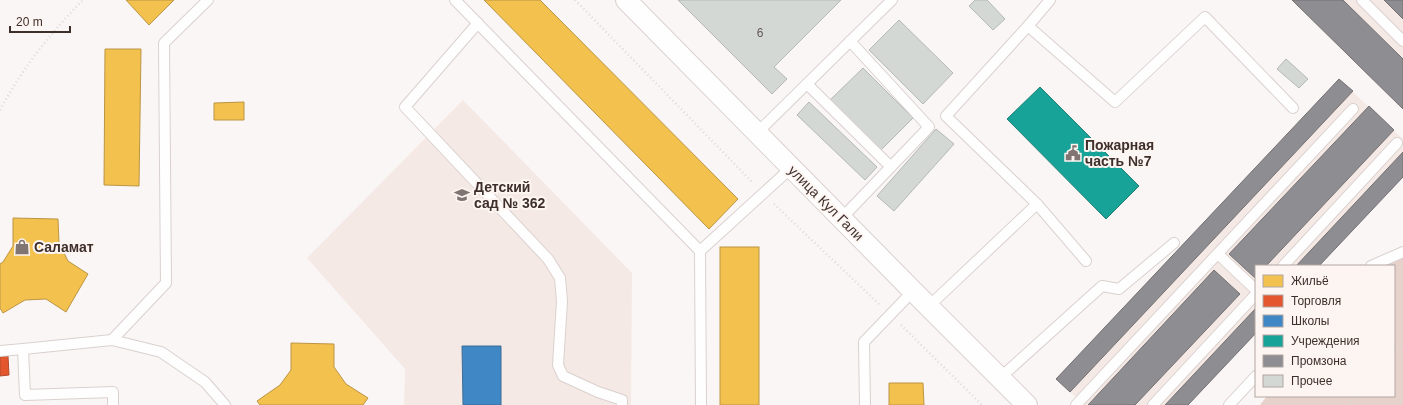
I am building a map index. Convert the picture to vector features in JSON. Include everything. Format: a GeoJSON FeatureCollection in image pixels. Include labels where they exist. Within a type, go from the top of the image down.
{"type":"FeatureCollection","features":[{"type":"Feature","properties":{"kind":"street","name":"улица Кул Гали"},"geometry":{"type":"LineString","coordinates":[[626,0],[912,292],[1027,405]]}},
{"type":"Feature","properties":{"kind":"lane"},"geometry":{"type":"LineString","coordinates":[[112,340],[166,283],[164,43],[208,0]]}},
{"type":"Feature","properties":{"kind":"lane"},"geometry":{"type":"LineString","coordinates":[[455,0],[700,251],[701,405]]}},
{"type":"Feature","properties":{"kind":"lane"},"geometry":{"type":"LineString","coordinates":[[757,133],[892,0]]}},
{"type":"Feature","properties":{"kind":"lane"},"geometry":{"type":"LineString","coordinates":[[1050,0],[946,116],[1037,204],[1086,261]]}},
{"type":"Feature","properties":{"kind":"lane"},"geometry":{"type":"LineString","coordinates":[[1362,0],[1403,41]]}},
{"type":"Feature","properties":{"kind":"lane"},"geometry":{"type":"LineString","coordinates":[[1028,26],[1115,102],[1204,17],[1293,108]]}},
{"type":"Feature","properties":{"kind":"lane"},"geometry":{"type":"LineString","coordinates":[[478,23],[405,107],[548,259],[560,278],[562,301],[558,365],[563,376],[598,392],[622,400],[622,405]]}},
{"type":"Feature","properties":{"kind":"lane"},"geometry":{"type":"LineString","coordinates":[[841,219],[929,127],[850,41]]}},
{"type":"Feature","properties":{"kind":"lane"},"geometry":{"type":"LineString","coordinates":[[807,84],[891,167]]}},
{"type":"Feature","properties":{"kind":"lane"},"geometry":{"type":"LineString","coordinates":[[1076,405],[1353,109]]}},
{"type":"Feature","properties":{"kind":"lane"},"geometry":{"type":"LineString","coordinates":[[1283,265],[1397,143]]}},
{"type":"Feature","properties":{"kind":"lane"},"geometry":{"type":"LineString","coordinates":[[700,251],[791,168]]}},
{"type":"Feature","properties":{"kind":"lane"},"geometry":{"type":"LineString","coordinates":[[928,307],[1037,204]]}},
{"type":"Feature","properties":{"kind":"lane"},"geometry":{"type":"LineString","coordinates":[[1000,378],[1102,286],[1119,289],[1174,243]]}},
{"type":"Feature","properties":{"kind":"lane"},"geometry":{"type":"LineString","coordinates":[[1373,265],[1403,252]]}},
{"type":"Feature","properties":{"kind":"lane"},"geometry":{"type":"LineString","coordinates":[[1218,254],[1255,289]]}},
{"type":"Feature","properties":{"kind":"lane"},"geometry":{"type":"LineString","coordinates":[[865,405],[864,342],[912,292]]}},
{"type":"Feature","properties":{"kind":"lane"},"geometry":{"type":"LineString","coordinates":[[1153,405],[1255,295]]}},
{"type":"Feature","properties":{"kind":"lane"},"geometry":{"type":"LineString","coordinates":[[0,351],[112,340],[160,352],[205,382],[225,405]]}},
{"type":"Feature","properties":{"kind":"lane"},"geometry":{"type":"LineString","coordinates":[[23,349],[25,400],[113,392],[113,405]]}},
{"type":"Feature","properties":{"kind":"lane"},"geometry":{"type":"LineString","coordinates":[[1229,405],[1255,377]]}},
{"type":"Feature","properties":{"kind":"path"},"geometry":{"type":"LineString","coordinates":[[0,110],[13,85],[60,23],[83,0]]}},
{"type":"Feature","properties":{"kind":"path"},"geometry":{"type":"LineString","coordinates":[[575,0],[763,193],[982,405]]}},
{"type":"Feature","properties":{"kind":"path"},"geometry":{"type":"LineString","coordinates":[[1395,350],[1403,344]]}},
{"type":"Feature","properties":{"kind":"shaded area"},"geometry":{"type":"Polygon","coordinates":[[[1292,0],[1403,0],[1403,109],[1292,0]]]}},
{"type":"Feature","properties":{"kind":"shaded area"},"geometry":{"type":"Polygon","coordinates":[[[1339,79],[1403,139],[1403,177],[1320,265],[1255,265],[1255,334],[1188,405],[1084,405],[1056,379],[1339,79]]]}},
{"type":"Feature","properties":{"kind":"shaded area","name":"Детский сад № 362"},"geometry":{"type":"Polygon","coordinates":[[[463,100],[632,273],[631,405],[404,405],[405,369],[307,258],[463,100]]]}},
{"type":"Feature","properties":{"kind":"shaded area"},"geometry":{"type":"Polygon","coordinates":[[[1403,252],[1403,405],[1260,405],[1266,397],[1395,397],[1395,265],[1373,265],[1403,252]]]}},
{"type":"Feature","properties":{"kind":"building: Жильё"},"geometry":{"type":"Polygon","coordinates":[[[126,0],[174,0],[149,25],[126,0]]]}},
{"type":"Feature","properties":{"kind":"building: Жильё"},"geometry":{"type":"Polygon","coordinates":[[[484,0],[540,0],[738,199],[709,229],[484,0]]]}},
{"type":"Feature","properties":{"kind":"building: Жильё"},"geometry":{"type":"Polygon","coordinates":[[[105,49],[141,49],[139,186],[104,185],[105,49]]]}},
{"type":"Feature","properties":{"kind":"building: Жильё"},"geometry":{"type":"Polygon","coordinates":[[[244,102],[244,120],[214,120],[214,103],[244,102]]]}},
{"type":"Feature","properties":{"kind":"building: Жильё"},"geometry":{"type":"Polygon","coordinates":[[[13,218],[58,219],[59,243],[68,261],[88,274],[66,312],[46,299],[25,300],[3,313],[0,308],[0,264],[3,262],[13,246],[13,218]]]}},
{"type":"Feature","properties":{"kind":"building: Жильё"},"geometry":{"type":"Polygon","coordinates":[[[720,247],[759,247],[759,405],[720,405],[720,247]]]}},
{"type":"Feature","properties":{"kind":"building: Жильё"},"geometry":{"type":"Polygon","coordinates":[[[291,343],[334,344],[334,367],[346,384],[368,398],[363,405],[260,405],[257,401],[280,385],[291,370],[291,343]]]}},
{"type":"Feature","properties":{"kind":"building: Жильё"},"geometry":{"type":"Polygon","coordinates":[[[889,383],[923,383],[924,405],[889,405],[889,383]]]}},
{"type":"Feature","properties":{"kind":"building: Торговля"},"geometry":{"type":"Polygon","coordinates":[[[8,356],[9,375],[0,376],[0,357],[8,356]]]}},
{"type":"Feature","properties":{"kind":"building: Школы"},"geometry":{"type":"Polygon","coordinates":[[[462,346],[501,346],[501,405],[463,405],[462,346]]]}},
{"type":"Feature","properties":{"kind":"building: Учреждения","name":"Пожарная часть №7"},"geometry":{"type":"Polygon","coordinates":[[[1040,87],[1139,186],[1106,219],[1007,119],[1040,87]]]}},
{"type":"Feature","properties":{"kind":"building: Промзона"},"geometry":{"type":"Polygon","coordinates":[[[1292,0],[1343,0],[1403,59],[1403,109],[1292,0]]]}},
{"type":"Feature","properties":{"kind":"building: Промзона"},"geometry":{"type":"Polygon","coordinates":[[[1384,0],[1403,0],[1403,19],[1384,0]]]}},
{"type":"Feature","properties":{"kind":"building: Промзона"},"geometry":{"type":"Polygon","coordinates":[[[1339,79],[1353,91],[1070,392],[1056,379],[1339,79]]]}},
{"type":"Feature","properties":{"kind":"building: Промзона"},"geometry":{"type":"Polygon","coordinates":[[[1369,106],[1394,130],[1267,265],[1255,265],[1255,278],[1229,254],[1369,106]]]}},
{"type":"Feature","properties":{"kind":"building: Промзона"},"geometry":{"type":"Polygon","coordinates":[[[1403,152],[1403,177],[1320,265],[1297,265],[1403,152]]]}},
{"type":"Feature","properties":{"kind":"building: Промзона"},"geometry":{"type":"Polygon","coordinates":[[[1214,270],[1240,294],[1135,405],[1088,405],[1214,270]]]}},
{"type":"Feature","properties":{"kind":"building: Промзона"},"geometry":{"type":"Polygon","coordinates":[[[1255,309],[1255,334],[1188,405],[1165,405],[1255,309]]]}},
{"type":"Feature","properties":{"kind":"building: Прочее"},"geometry":{"type":"Polygon","coordinates":[[[678,0],[841,0],[774,67],[787,79],[772,94],[678,0]]]}},
{"type":"Feature","properties":{"kind":"building: Прочее"},"geometry":{"type":"Polygon","coordinates":[[[975,0],[987,0],[1005,19],[993,30],[969,6],[975,0]]]}},
{"type":"Feature","properties":{"kind":"building: Прочее"},"geometry":{"type":"Polygon","coordinates":[[[899,20],[953,73],[923,104],[869,50],[899,20]]]}},
{"type":"Feature","properties":{"kind":"building: Прочее"},"geometry":{"type":"Polygon","coordinates":[[[1286,59],[1308,79],[1299,88],[1277,69],[1286,59]]]}},
{"type":"Feature","properties":{"kind":"building: Прочее"},"geometry":{"type":"Polygon","coordinates":[[[863,68],[913,118],[881,150],[830,100],[863,68]]]}},
{"type":"Feature","properties":{"kind":"building: Прочее"},"geometry":{"type":"Polygon","coordinates":[[[809,102],[877,167],[865,180],[797,115],[809,102]]]}},
{"type":"Feature","properties":{"kind":"building: Прочее"},"geometry":{"type":"Polygon","coordinates":[[[936,129],[954,144],[894,211],[877,196],[936,129]]]}},
{"type":"Feature","properties":{"kind":"place","name":"Пожарная часть №7"},"geometry":{"type":"Point","coordinates":[1073,153]}},
{"type":"Feature","properties":{"kind":"place","name":"Детский сад № 362"},"geometry":{"type":"Point","coordinates":[462,195]}},
{"type":"Feature","properties":{"kind":"place","name":"Саламат"},"geometry":{"type":"Point","coordinates":[22,247]}}]}
